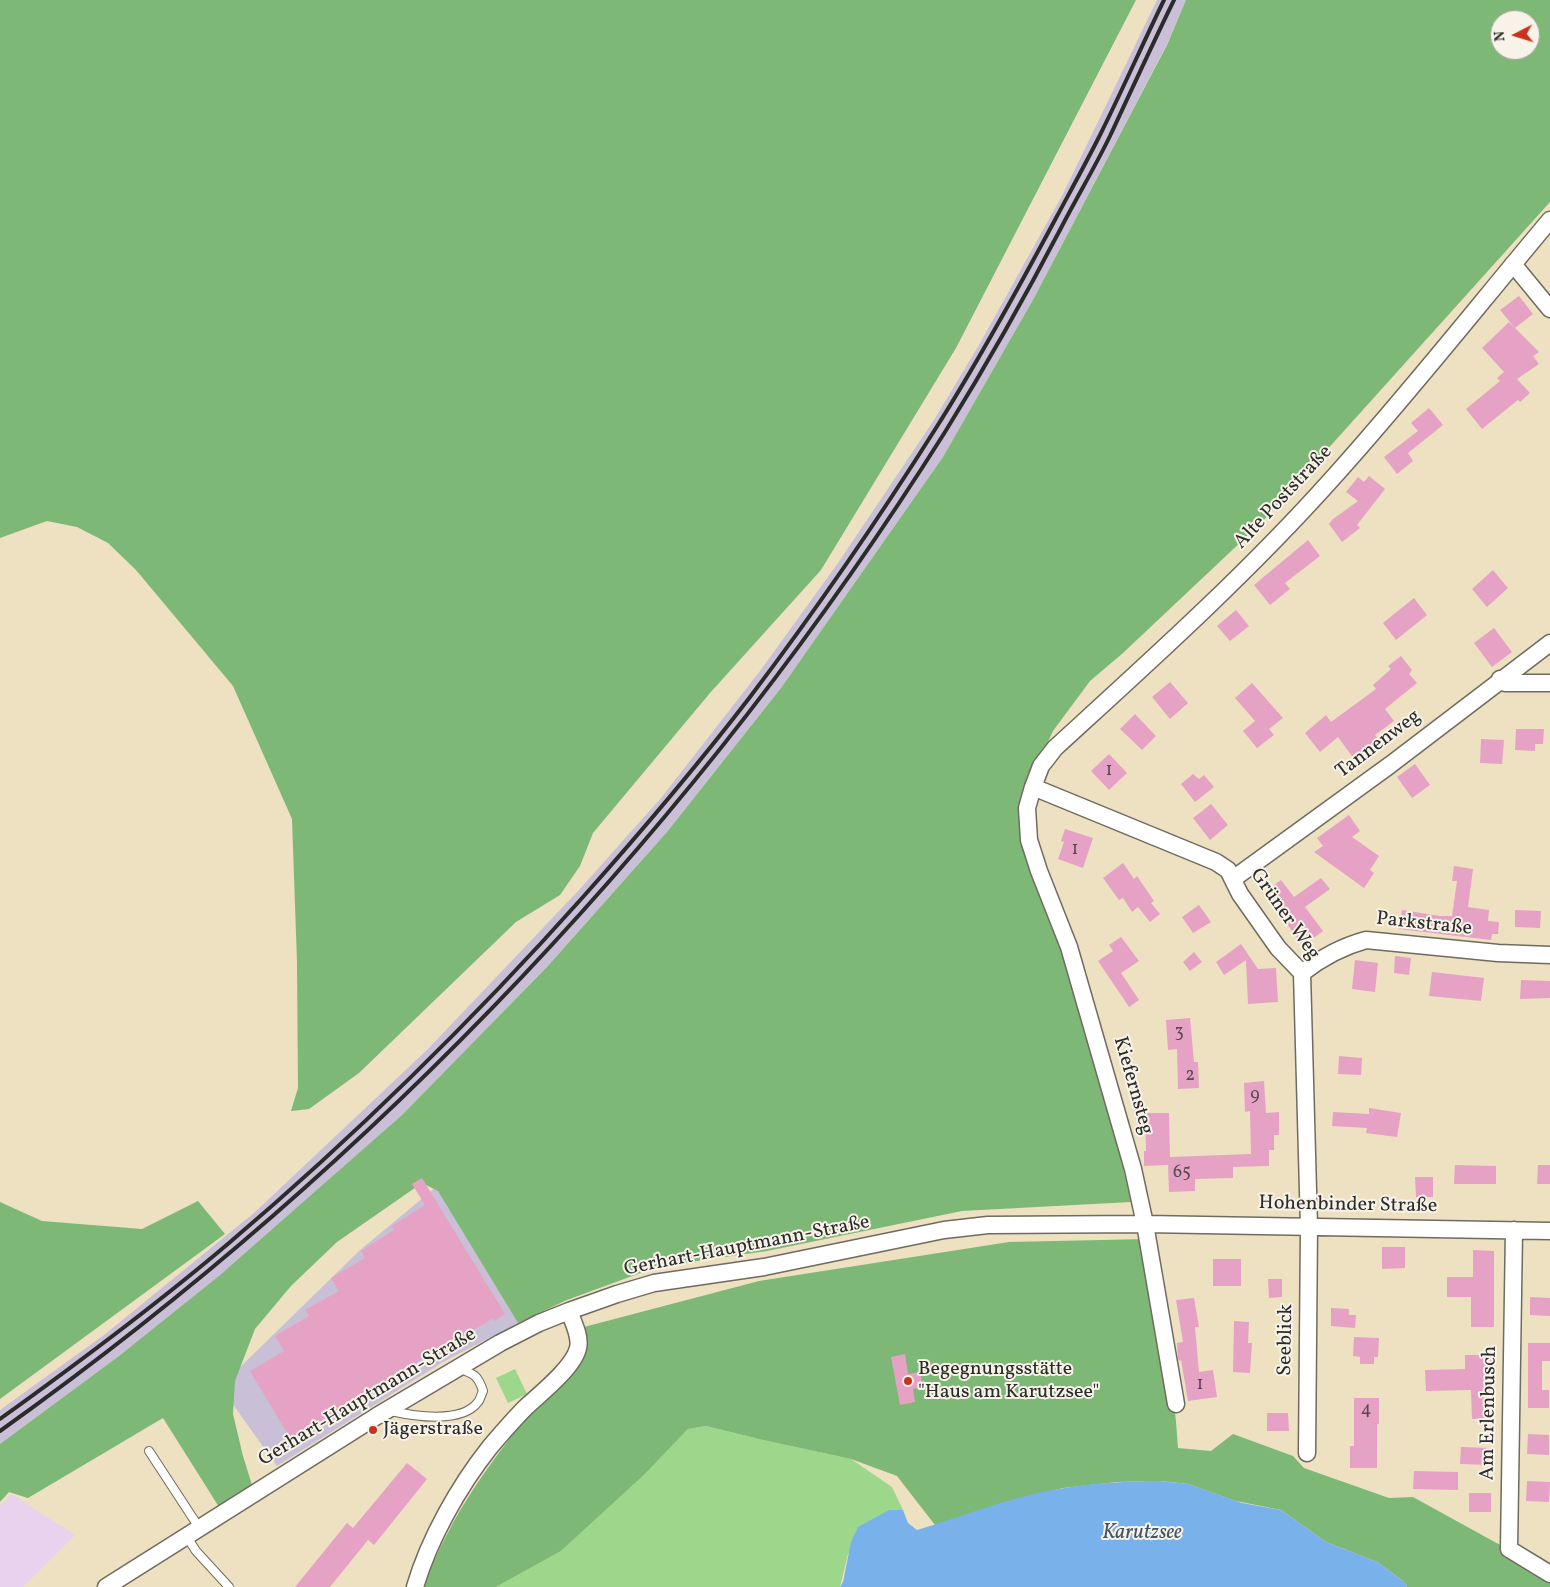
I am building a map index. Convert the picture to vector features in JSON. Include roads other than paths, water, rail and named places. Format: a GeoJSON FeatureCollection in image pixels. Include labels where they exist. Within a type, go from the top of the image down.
{"type":"FeatureCollection","features":[{"type":"Feature","properties":{"kind":"street","name":"Alte Poststraße"},"geometry":{"type":"LineString","coordinates":[[1033,787],[1041,766],[1055,748],[1192,623],[1332,480],[1550,220]]}},
{"type":"Feature","properties":{"kind":"street"},"geometry":{"type":"LineString","coordinates":[[1513,264],[1550,309]]}},
{"type":"Feature","properties":{"kind":"street","name":"Tannenweg"},"geometry":{"type":"LineString","coordinates":[[1233,879],[1390,765],[1550,642]]}},
{"type":"Feature","properties":{"kind":"street"},"geometry":{"type":"LineString","coordinates":[[1500,680],[1505,683],[1550,683]]}},
{"type":"Feature","properties":{"kind":"street","name":"Grüner Weg"},"geometry":{"type":"LineString","coordinates":[[1033,787],[1216,862],[1228,870],[1240,894],[1278,948],[1302,973],[1309,1227]]}},
{"type":"Feature","properties":{"kind":"street","name":"Kiefernsteg"},"geometry":{"type":"LineString","coordinates":[[1033,787],[1027,808],[1029,840],[1039,871],[1069,946],[1133,1169],[1145,1224],[1176,1404]]}},
{"type":"Feature","properties":{"kind":"street","name":"Parkstraße"},"geometry":{"type":"LineString","coordinates":[[1302,973],[1353,944],[1366,940],[1498,954],[1550,955]]}},
{"type":"Feature","properties":{"kind":"street","name":"Hohenbinder Straße"},"geometry":{"type":"LineString","coordinates":[[1145,1224],[1550,1231]]}},
{"type":"Feature","properties":{"kind":"street","name":"Gerhart-Hauptmann-Straße"},"geometry":{"type":"LineString","coordinates":[[106,1587],[386,1410],[508,1339],[539,1323],[617,1294],[654,1283],[764,1266],[944,1230],[988,1225],[1145,1224]]}},
{"type":"Feature","properties":{"kind":"street","name":"Seeblick"},"geometry":{"type":"LineString","coordinates":[[1307,1453],[1309,1227]]}},
{"type":"Feature","properties":{"kind":"street","name":"Am Erlenbusch"},"geometry":{"type":"LineString","coordinates":[[1514,1230],[1509,1549],[1550,1574]]}},
{"type":"Feature","properties":{"kind":"street"},"geometry":{"type":"LineString","coordinates":[[415,1587],[431,1544],[460,1491],[490,1448],[525,1408],[571,1363],[578,1348],[577,1334],[570,1311]]}},
{"type":"Feature","properties":{"kind":"lane"},"geometry":{"type":"LineString","coordinates":[[386,1410],[429,1416],[451,1416],[467,1411],[478,1403],[483,1391],[479,1379],[472,1373],[458,1368]]}},
{"type":"Feature","properties":{"kind":"lane"},"geometry":{"type":"LineString","coordinates":[[149,1451],[193,1533],[196,1551],[230,1587]]}},
{"type":"Feature","properties":{"kind":"water","name":"Karutzsee"},"geometry":{"type":"Polygon","coordinates":[[[1160,1481],[1188,1484],[1242,1503],[1281,1510],[1326,1542],[1377,1562],[1403,1581],[1407,1587],[840,1587],[843,1582],[851,1542],[858,1527],[889,1510],[903,1510],[908,1523],[917,1530],[1046,1491],[1077,1486],[1160,1481]]]}},
{"type":"Feature","properties":{"kind":"railway"},"geometry":{"type":"LineString","coordinates":[[0,1419],[173,1289],[276,1202],[367,1119],[456,1032],[541,943],[626,848],[689,773],[750,697],[823,598],[892,497],[952,402],[1013,298],[1084,166],[1164,0]]}},
{"type":"Feature","properties":{"kind":"railway"},"geometry":{"type":"LineString","coordinates":[[0,1431],[138,1327],[272,1217],[399,1100],[521,978],[637,849],[746,715],[849,576],[945,432],[1019,305],[1098,159],[1174,0]]}},
{"type":"Feature","properties":{"kind":"place","name":"Begegnungsstätte \"Haus am Karutzsee\""},"geometry":{"type":"Point","coordinates":[908,1381]}},
{"type":"Feature","properties":{"kind":"place","name":"Jägerstraße"},"geometry":{"type":"Point","coordinates":[373,1430]}}]}
